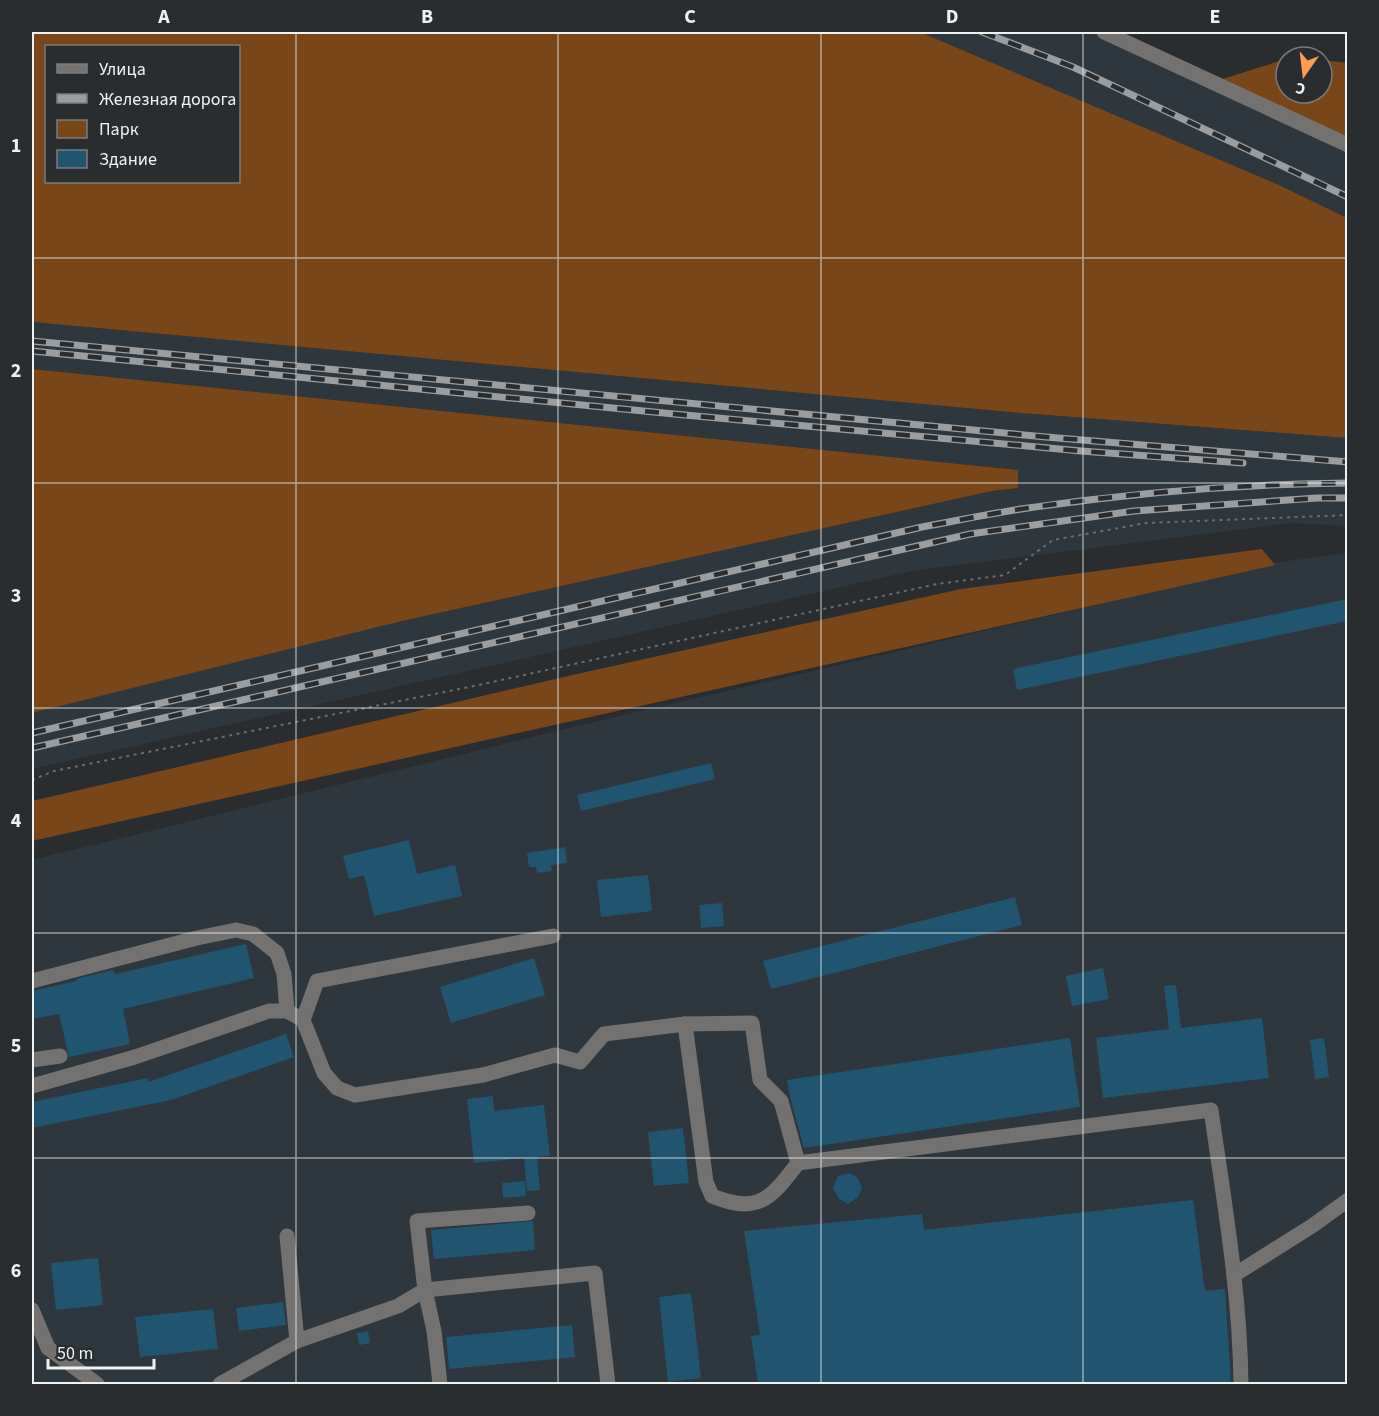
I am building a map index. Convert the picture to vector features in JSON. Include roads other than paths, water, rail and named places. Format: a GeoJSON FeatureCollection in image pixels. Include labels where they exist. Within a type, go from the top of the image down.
{"type":"FeatureCollection","features":[{"type":"Feature","properties":{"kind":"lane"},"geometry":{"type":"LineString","coordinates":[[1104,32],[1347,145]]}},
{"type":"Feature","properties":{"kind":"lane"},"geometry":{"type":"LineString","coordinates":[[32,981],[236,930],[253,934],[277,952],[284,974],[287,1011]]}},
{"type":"Feature","properties":{"kind":"lane"},"geometry":{"type":"LineString","coordinates":[[303,1020],[316,981],[553,936]]}},
{"type":"Feature","properties":{"kind":"lane"},"geometry":{"type":"LineString","coordinates":[[32,1086],[135,1057],[269,1011],[287,1011],[303,1020],[324,1072],[337,1088],[355,1095],[483,1076],[555,1054],[580,1062],[604,1034],[685,1024],[752,1023],[760,1080],[781,1101],[798,1163]]}},
{"type":"Feature","properties":{"kind":"lane"},"geometry":{"type":"LineString","coordinates":[[685,1024],[706,1182],[712,1196],[732,1204],[764,1201],[778,1190],[798,1163],[1211,1110],[1234,1275],[1241,1341],[1241,1384]]}},
{"type":"Feature","properties":{"kind":"lane"},"geometry":{"type":"LineString","coordinates":[[32,1060],[60,1056]]}},
{"type":"Feature","properties":{"kind":"lane"},"geometry":{"type":"LineString","coordinates":[[1234,1275],[1312,1226],[1347,1200]]}},
{"type":"Feature","properties":{"kind":"lane"},"geometry":{"type":"LineString","coordinates":[[440,1384],[417,1221],[528,1213]]}},
{"type":"Feature","properties":{"kind":"lane"},"geometry":{"type":"LineString","coordinates":[[287,1236],[297,1341]]}},
{"type":"Feature","properties":{"kind":"lane"},"geometry":{"type":"LineString","coordinates":[[220,1384],[297,1341],[398,1306],[425,1290],[595,1273],[608,1384]]}},
{"type":"Feature","properties":{"kind":"lane"},"geometry":{"type":"LineString","coordinates":[[32,1310],[48,1348],[97,1384]]}},
{"type":"Feature","properties":{"kind":"railway"},"geometry":{"type":"LineString","coordinates":[[982,32],[1073,67],[1348,197]]}},
{"type":"Feature","properties":{"kind":"railway"},"geometry":{"type":"LineString","coordinates":[[32,341],[1046,437],[1348,462]]}},
{"type":"Feature","properties":{"kind":"railway"},"geometry":{"type":"LineString","coordinates":[[32,351],[674,414],[1081,451],[1243,463]]}},
{"type":"Feature","properties":{"kind":"railway"},"geometry":{"type":"LineString","coordinates":[[32,733],[922,527],[1021,509],[1102,498],[1225,487],[1348,483]]}},
{"type":"Feature","properties":{"kind":"railway"},"geometry":{"type":"LineString","coordinates":[[32,748],[970,534],[1134,511],[1317,498],[1348,498]]}}]}
